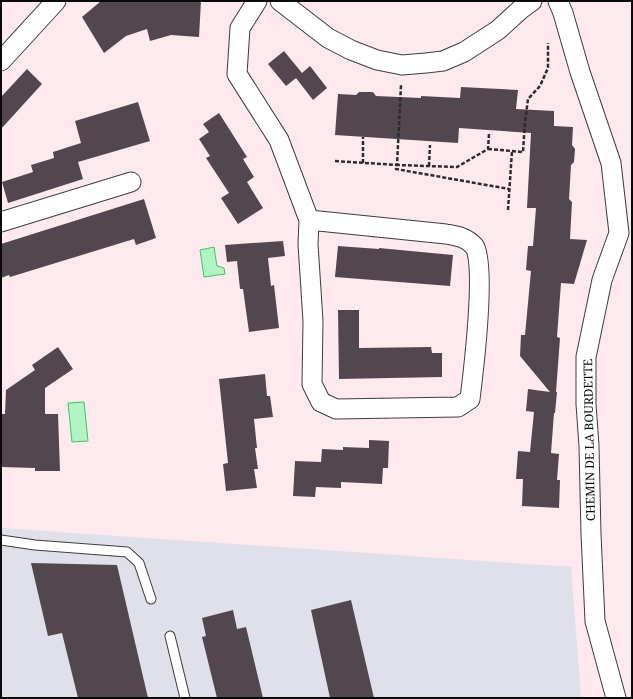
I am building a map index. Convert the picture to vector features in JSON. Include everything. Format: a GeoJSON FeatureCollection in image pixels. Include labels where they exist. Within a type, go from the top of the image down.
{"type":"FeatureCollection","features":[{"type":"Feature","properties":{"kind":"street"},"geometry":{"type":"LineString","coordinates":[[1,61],[56,1]]}},
{"type":"Feature","properties":{"kind":"street"},"geometry":{"type":"LineString","coordinates":[[257,1],[240,28],[237,74],[279,140],[309,220],[308,244],[313,321],[312,384],[321,402],[336,409],[352,409],[458,406],[470,399],[476,354],[480,276],[479,261],[475,246],[463,237],[446,234],[309,220]]}},
{"type":"Feature","properties":{"kind":"street"},"geometry":{"type":"LineString","coordinates":[[280,1],[328,38],[351,50],[377,60],[402,65],[426,64],[443,61],[464,52],[498,30],[532,1]]}},
{"type":"Feature","properties":{"kind":"street","name":"CHEMIN DE LA BOURDETTE"},"geometry":{"type":"LineString","coordinates":[[558,1],[611,163],[619,233],[602,280],[586,357],[586,404],[589,446],[595,620],[616,698]]}},
{"type":"Feature","properties":{"kind":"street"},"geometry":{"type":"LineString","coordinates":[[1,222],[131,182]]}},
{"type":"Feature","properties":{"kind":"lane"},"geometry":{"type":"LineString","coordinates":[[1,540],[35,545],[127,552],[139,563],[151,600]]}},
{"type":"Feature","properties":{"kind":"lane"},"geometry":{"type":"LineString","coordinates":[[170,636],[185,698]]}},
{"type":"Feature","properties":{"kind":"path"},"geometry":{"type":"LineString","coordinates":[[335,161],[457,168],[488,149],[523,152],[528,99],[540,86],[548,68],[548,40]]}},
{"type":"Feature","properties":{"kind":"path"},"geometry":{"type":"LineString","coordinates":[[402,65],[396,169],[509,189]]}},
{"type":"Feature","properties":{"kind":"path"},"geometry":{"type":"LineString","coordinates":[[488,149],[489,134]]}},
{"type":"Feature","properties":{"kind":"path"},"geometry":{"type":"LineString","coordinates":[[363,137],[363,163]]}},
{"type":"Feature","properties":{"kind":"path"},"geometry":{"type":"LineString","coordinates":[[430,145],[430,166]]}},
{"type":"Feature","properties":{"kind":"path"},"geometry":{"type":"LineString","coordinates":[[508,210],[512,151]]}},
{"type":"Feature","properties":{"kind":"shaded area"},"geometry":{"type":"Polygon","coordinates":[[[214,247],[217,266],[224,268],[225,274],[204,277],[200,250],[214,247]]]}},
{"type":"Feature","properties":{"kind":"shaded area"},"geometry":{"type":"Polygon","coordinates":[[[84,402],[88,441],[72,442],[68,403],[84,402]]]}},
{"type":"Feature","properties":{"kind":"shaded area"},"geometry":{"type":"Polygon","coordinates":[[[1,528],[571,567],[581,698],[1,698],[1,528]]]}},
{"type":"Feature","properties":{"kind":"building"},"geometry":{"type":"Polygon","coordinates":[[[101,1],[201,1],[199,37],[171,35],[150,41],[147,29],[126,36],[104,53],[82,17],[101,1]]]}},
{"type":"Feature","properties":{"kind":"building"},"geometry":{"type":"Polygon","coordinates":[[[284,51],[302,73],[310,66],[327,88],[313,100],[296,78],[286,86],[268,64],[284,51]]]}},
{"type":"Feature","properties":{"kind":"building"},"geometry":{"type":"Polygon","coordinates":[[[27,69],[42,84],[1,129],[1,97],[27,69]]]}},
{"type":"Feature","properties":{"kind":"building"},"geometry":{"type":"Polygon","coordinates":[[[461,87],[518,90],[516,109],[554,111],[554,126],[573,127],[572,145],[575,149],[574,162],[571,165],[569,199],[572,202],[570,239],[587,240],[574,284],[561,283],[557,337],[560,338],[557,392],[551,453],[559,454],[557,480],[560,480],[559,508],[522,506],[523,479],[516,479],[518,451],[530,452],[534,412],[526,411],[528,389],[550,392],[520,356],[521,335],[525,335],[531,271],[526,270],[528,246],[533,246],[536,208],[527,208],[531,133],[459,128],[458,143],[335,135],[338,94],[356,95],[359,92],[373,92],[376,96],[460,98],[461,87]]]}},
{"type":"Feature","properties":{"kind":"building"},"geometry":{"type":"Polygon","coordinates":[[[138,102],[150,141],[78,162],[83,179],[8,203],[2,182],[33,172],[31,165],[54,158],[53,152],[81,143],[75,121],[138,102]]]}},
{"type":"Feature","properties":{"kind":"building"},"geometry":{"type":"Polygon","coordinates":[[[219,113],[247,157],[243,159],[254,177],[247,182],[263,208],[238,224],[221,198],[229,193],[206,158],[210,156],[199,139],[209,132],[203,124],[219,113]]]}},
{"type":"Feature","properties":{"kind":"building"},"geometry":{"type":"Polygon","coordinates":[[[144,199],[156,238],[136,245],[134,239],[10,277],[9,275],[1,278],[1,244],[144,199]]]}},
{"type":"Feature","properties":{"kind":"building"},"geometry":{"type":"Polygon","coordinates":[[[283,241],[285,256],[268,258],[271,286],[274,285],[279,328],[249,332],[243,289],[240,289],[237,261],[227,262],[225,245],[283,241]]]}},
{"type":"Feature","properties":{"kind":"building"},"geometry":{"type":"Polygon","coordinates":[[[338,246],[379,248],[453,255],[450,286],[335,277],[338,246]]]}},
{"type":"Feature","properties":{"kind":"building"},"geometry":{"type":"Polygon","coordinates":[[[338,310],[359,310],[359,348],[431,347],[432,353],[442,353],[442,377],[339,379],[338,310]]]}},
{"type":"Feature","properties":{"kind":"building"},"geometry":{"type":"Polygon","coordinates":[[[58,347],[73,369],[45,388],[45,414],[58,414],[60,471],[35,471],[35,468],[1,467],[1,414],[5,414],[6,390],[35,370],[32,365],[58,347]]]}},
{"type":"Feature","properties":{"kind":"building"},"geometry":{"type":"Polygon","coordinates":[[[265,374],[267,396],[270,396],[273,417],[254,419],[257,448],[255,448],[258,469],[254,469],[257,488],[226,491],[223,464],[228,463],[219,379],[265,374]]]}},
{"type":"Feature","properties":{"kind":"building"},"geometry":{"type":"Polygon","coordinates":[[[369,440],[389,441],[388,468],[383,468],[382,484],[341,482],[341,488],[316,487],[315,497],[293,496],[295,461],[321,462],[322,449],[343,450],[343,447],[369,448],[369,440]]]}},
{"type":"Feature","properties":{"kind":"building"},"geometry":{"type":"Polygon","coordinates":[[[31,563],[117,565],[148,698],[78,698],[62,633],[48,636],[31,563]]]}},
{"type":"Feature","properties":{"kind":"building"},"geometry":{"type":"Polygon","coordinates":[[[351,600],[374,698],[330,698],[311,610],[351,600]]]}},
{"type":"Feature","properties":{"kind":"building"},"geometry":{"type":"Polygon","coordinates":[[[233,610],[237,629],[246,627],[263,698],[217,698],[202,637],[206,636],[202,618],[233,610]]]}}]}
